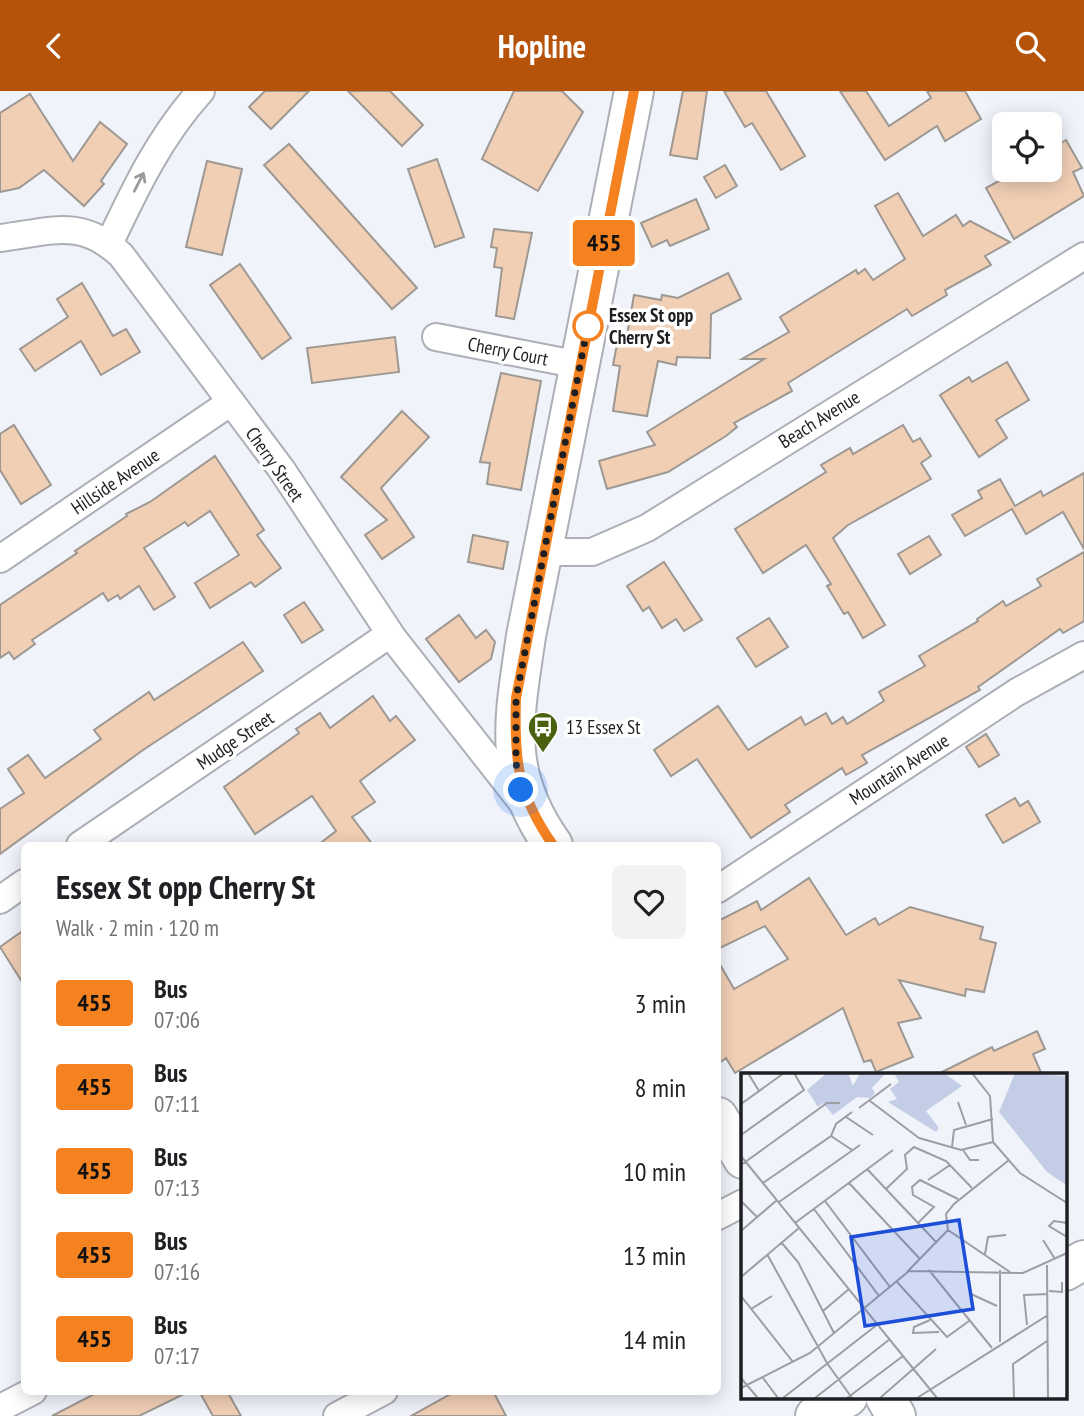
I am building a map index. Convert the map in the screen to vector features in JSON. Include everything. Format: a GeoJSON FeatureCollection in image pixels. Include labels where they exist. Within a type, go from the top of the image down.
{"type":"FeatureCollection","features":[{"type":"Feature","properties":{"kind":"main road"},"geometry":{"type":"LineString","coordinates":[[548,838],[521,790],[514,736],[526,636],[634,91]]}},
{"type":"Feature","properties":{"kind":"main road"},"geometry":{"type":"LineString","coordinates":[[721,1122],[741,1156]]}},
{"type":"Feature","properties":{"kind":"main road"},"geometry":{"type":"LineString","coordinates":[[1066,1270],[1084,1260]]}},
{"type":"Feature","properties":{"kind":"main road"},"geometry":{"type":"LineString","coordinates":[[815,1416],[845,1399]]}},
{"type":"Feature","properties":{"kind":"main road"},"geometry":{"type":"LineString","coordinates":[[886,1399],[896,1416]]}},
{"type":"Feature","properties":{"kind":"street"},"geometry":{"type":"LineString","coordinates":[[0,238],[81,230],[102,237],[109,244],[155,151],[180,114],[201,91]]}},
{"type":"Feature","properties":{"kind":"street","name":"Cherry Street"},"geometry":{"type":"LineString","coordinates":[[109,244],[121,255],[282,470],[390,634],[548,838]]}},
{"type":"Feature","properties":{"kind":"street","name":"Beach Avenue"},"geometry":{"type":"LineString","coordinates":[[544,552],[592,552],[607,548],[647,528],[1084,256]]}},
{"type":"Feature","properties":{"kind":"street","name":"Cherry Court"},"geometry":{"type":"LineString","coordinates":[[436,337],[580,365]]}},
{"type":"Feature","properties":{"kind":"street","name":"Hillside Avenue"},"geometry":{"type":"LineString","coordinates":[[0,559],[231,402]]}},
{"type":"Feature","properties":{"kind":"street","name":"Mudge Street"},"geometry":{"type":"LineString","coordinates":[[84,842],[390,634]]}},
{"type":"Feature","properties":{"kind":"street","name":"Mountain Avenue"},"geometry":{"type":"LineString","coordinates":[[721,887],[1017,692],[1084,655]]}},
{"type":"Feature","properties":{"kind":"street"},"geometry":{"type":"LineString","coordinates":[[0,900],[21,885]]}},
{"type":"Feature","properties":{"kind":"street"},"geometry":{"type":"LineString","coordinates":[[721,1214],[741,1204]]}},
{"type":"Feature","properties":{"kind":"street"},"geometry":{"type":"LineString","coordinates":[[0,1408],[25,1395]]}},
{"type":"Feature","properties":{"kind":"street"},"geometry":{"type":"LineString","coordinates":[[337,1416],[376,1395]]}},
{"type":"Feature","properties":{"kind":"building"},"geometry":{"type":"Polygon","coordinates":[[[265,91],[309,91],[271,129],[249,107],[265,91]]]}},
{"type":"Feature","properties":{"kind":"building"},"geometry":{"type":"Polygon","coordinates":[[[348,91],[390,91],[423,125],[402,146],[348,91]]]}},
{"type":"Feature","properties":{"kind":"building"},"geometry":{"type":"Polygon","coordinates":[[[514,91],[562,91],[583,112],[538,191],[482,159],[514,91]]]}},
{"type":"Feature","properties":{"kind":"building"},"geometry":{"type":"Polygon","coordinates":[[[683,91],[707,91],[697,159],[670,155],[683,91]]]}},
{"type":"Feature","properties":{"kind":"building"},"geometry":{"type":"Polygon","coordinates":[[[724,91],[766,91],[805,156],[781,170],[752,123],[745,127],[724,91]]]}},
{"type":"Feature","properties":{"kind":"building"},"geometry":{"type":"Polygon","coordinates":[[[840,91],[866,91],[889,126],[931,98],[927,91],[965,91],[981,119],[945,141],[937,126],[885,160],[840,91]]]}},
{"type":"Feature","properties":{"kind":"building"},"geometry":{"type":"Polygon","coordinates":[[[30,94],[73,161],[100,122],[127,144],[101,181],[104,184],[84,206],[44,170],[19,188],[0,192],[0,113],[30,94]]]}},
{"type":"Feature","properties":{"kind":"building"},"geometry":{"type":"Polygon","coordinates":[[[1066,140],[1082,168],[1073,172],[1084,196],[1014,239],[986,188],[997,182],[1062,182],[1062,142],[1066,140]]]}},
{"type":"Feature","properties":{"kind":"building"},"geometry":{"type":"Polygon","coordinates":[[[289,144],[417,288],[392,309],[264,165],[289,144]]]}},
{"type":"Feature","properties":{"kind":"building"},"geometry":{"type":"Polygon","coordinates":[[[437,159],[464,237],[435,247],[408,169],[437,159]]]}},
{"type":"Feature","properties":{"kind":"building"},"geometry":{"type":"Polygon","coordinates":[[[207,161],[242,169],[222,255],[186,247],[207,161]]]}},
{"type":"Feature","properties":{"kind":"building"},"geometry":{"type":"Polygon","coordinates":[[[725,165],[737,186],[716,198],[704,177],[725,165]]]}},
{"type":"Feature","properties":{"kind":"building"},"geometry":{"type":"Polygon","coordinates":[[[898,193],[923,236],[956,215],[963,226],[970,221],[1010,242],[985,256],[991,265],[945,290],[947,295],[912,316],[907,309],[788,383],[792,391],[734,423],[737,427],[726,436],[668,472],[607,489],[599,461],[655,445],[647,432],[764,359],[742,359],[789,332],[780,317],[856,270],[858,274],[865,269],[873,280],[905,259],[875,206],[898,193]]]}},
{"type":"Feature","properties":{"kind":"building"},"geometry":{"type":"Polygon","coordinates":[[[696,199],[709,229],[670,246],[667,240],[652,247],[641,223],[696,199]]]}},
{"type":"Feature","properties":{"kind":"building"},"geometry":{"type":"Polygon","coordinates":[[[494,229],[532,233],[514,319],[496,316],[502,268],[494,267],[497,248],[491,247],[494,229]]]}},
{"type":"Feature","properties":{"kind":"building"},"geometry":{"type":"Polygon","coordinates":[[[240,264],[291,338],[262,359],[210,285],[240,264]]]}},
{"type":"Feature","properties":{"kind":"building"},"geometry":{"type":"Polygon","coordinates":[[[728,273],[741,299],[711,314],[710,358],[677,357],[676,365],[658,361],[647,416],[613,411],[620,366],[613,365],[618,339],[626,341],[634,295],[661,300],[662,295],[678,298],[728,273]]]}},
{"type":"Feature","properties":{"kind":"building"},"geometry":{"type":"Polygon","coordinates":[[[82,283],[113,336],[126,329],[140,352],[101,375],[81,341],[35,371],[20,349],[68,317],[57,299],[82,283]]]}},
{"type":"Feature","properties":{"kind":"building"},"geometry":{"type":"Polygon","coordinates":[[[395,337],[399,372],[312,383],[307,348],[395,337]]]}},
{"type":"Feature","properties":{"kind":"building"},"geometry":{"type":"Polygon","coordinates":[[[1007,362],[1029,400],[996,420],[1007,438],[979,457],[940,395],[969,377],[972,382],[1007,362]]]}},
{"type":"Feature","properties":{"kind":"building"},"geometry":{"type":"Polygon","coordinates":[[[501,373],[541,381],[521,490],[487,484],[490,463],[480,462],[501,373]]]}},
{"type":"Feature","properties":{"kind":"building"},"geometry":{"type":"Polygon","coordinates":[[[402,411],[429,437],[381,488],[414,537],[382,559],[365,535],[387,520],[341,477],[402,411]]]}},
{"type":"Feature","properties":{"kind":"building"},"geometry":{"type":"Polygon","coordinates":[[[14,425],[51,485],[21,504],[0,470],[0,434],[14,425]]]}},
{"type":"Feature","properties":{"kind":"building"},"geometry":{"type":"Polygon","coordinates":[[[903,425],[913,442],[920,438],[931,456],[921,463],[931,479],[848,525],[833,538],[885,625],[863,638],[848,612],[844,614],[827,586],[831,584],[806,545],[763,573],[735,529],[826,472],[821,465],[850,448],[853,454],[903,425]]]}},
{"type":"Feature","properties":{"kind":"building"},"geometry":{"type":"Polygon","coordinates":[[[215,456],[264,530],[257,535],[281,568],[255,587],[251,582],[210,608],[195,583],[239,555],[210,511],[188,526],[185,522],[144,548],[175,597],[154,610],[139,586],[120,599],[118,595],[108,601],[103,593],[32,640],[35,644],[14,659],[9,652],[0,658],[0,605],[77,553],[75,551],[127,516],[126,514],[150,502],[215,456]]]}},
{"type":"Feature","properties":{"kind":"building"},"geometry":{"type":"Polygon","coordinates":[[[1084,473],[1084,549],[1063,512],[1026,534],[1012,509],[965,536],[952,515],[982,498],[978,491],[1000,479],[1015,506],[1041,491],[1043,496],[1084,473]]]}},
{"type":"Feature","properties":{"kind":"building"},"geometry":{"type":"Polygon","coordinates":[[[473,535],[508,542],[503,569],[468,562],[473,535]]]}},
{"type":"Feature","properties":{"kind":"building"},"geometry":{"type":"Polygon","coordinates":[[[929,536],[941,555],[910,574],[898,554],[929,536]]]}},
{"type":"Feature","properties":{"kind":"building"},"geometry":{"type":"Polygon","coordinates":[[[1084,552],[1084,621],[1063,633],[1060,629],[978,687],[980,690],[862,755],[867,763],[846,775],[842,768],[785,805],[790,812],[751,838],[697,759],[671,776],[654,750],[718,706],[748,750],[801,717],[805,725],[826,713],[832,724],[843,717],[847,724],[884,701],[879,692],[925,666],[919,656],[978,621],[977,619],[1003,601],[1006,606],[1041,586],[1037,579],[1084,552]]]}},
{"type":"Feature","properties":{"kind":"building"},"geometry":{"type":"Polygon","coordinates":[[[664,562],[702,620],[684,631],[676,619],[662,628],[649,607],[643,611],[627,586],[664,562]]]}},
{"type":"Feature","properties":{"kind":"building"},"geometry":{"type":"Polygon","coordinates":[[[304,602],[323,630],[302,643],[284,615],[304,602]]]}},
{"type":"Feature","properties":{"kind":"building"},"geometry":{"type":"Polygon","coordinates":[[[459,615],[476,638],[486,630],[495,642],[491,659],[459,682],[426,639],[459,615]]]}},
{"type":"Feature","properties":{"kind":"building"},"geometry":{"type":"Polygon","coordinates":[[[769,618],[788,647],[756,667],[737,638],[769,618]]]}},
{"type":"Feature","properties":{"kind":"building"},"geometry":{"type":"Polygon","coordinates":[[[243,642],[263,671],[143,750],[0,854],[0,809],[24,793],[8,769],[28,755],[45,778],[101,739],[94,730],[149,692],[154,700],[243,642]]]}},
{"type":"Feature","properties":{"kind":"building"},"geometry":{"type":"Polygon","coordinates":[[[373,696],[390,721],[396,716],[415,740],[360,781],[375,802],[352,817],[371,842],[322,842],[336,831],[312,796],[255,834],[224,787],[299,733],[296,729],[320,713],[330,728],[373,696]]]}},
{"type":"Feature","properties":{"kind":"building"},"geometry":{"type":"Polygon","coordinates":[[[986,734],[999,755],[979,767],[966,747],[986,734]]]}},
{"type":"Feature","properties":{"kind":"building"},"geometry":{"type":"Polygon","coordinates":[[[1015,798],[1020,806],[1028,801],[1040,822],[1003,843],[986,815],[1015,798]]]}},
{"type":"Feature","properties":{"kind":"building"},"geometry":{"type":"Polygon","coordinates":[[[809,878],[846,935],[875,918],[879,925],[910,907],[983,927],[980,939],[996,943],[984,992],[966,989],[965,996],[899,980],[921,1018],[898,1023],[913,1057],[876,1072],[871,1060],[864,1062],[843,1008],[735,1073],[726,1058],[721,1062],[721,966],[734,989],[788,959],[765,926],[721,948],[721,919],[757,901],[761,910],[809,878]]]}},
{"type":"Feature","properties":{"kind":"building"},"geometry":{"type":"Polygon","coordinates":[[[21,932],[21,980],[0,947],[21,932]]]}},
{"type":"Feature","properties":{"kind":"building"},"geometry":{"type":"Polygon","coordinates":[[[1037,1031],[1045,1049],[1033,1054],[1041,1073],[940,1073],[992,1047],[994,1051],[1037,1031]]]}},
{"type":"Feature","properties":{"kind":"building"},"geometry":{"type":"Polygon","coordinates":[[[92,1395],[182,1395],[139,1416],[52,1416],[92,1395]]]}},
{"type":"Feature","properties":{"kind":"building"},"geometry":{"type":"Polygon","coordinates":[[[201,1395],[229,1395],[241,1416],[213,1416],[201,1395]]]}},
{"type":"Feature","properties":{"kind":"building"},"geometry":{"type":"Polygon","coordinates":[[[449,1395],[495,1395],[506,1416],[411,1416],[449,1395]]]}},
{"type":"Feature","properties":{"kind":"bus line","name":"455"},"geometry":{"type":"LineString","coordinates":[[551,842],[521,790],[514,736],[516,698],[634,91]]}},
{"type":"Feature","properties":{"kind":"place","name":"Essex St opp Cherry St"},"geometry":{"type":"Point","coordinates":[588,326]}},
{"type":"Feature","properties":{"kind":"place","name":"13 Essex St"},"geometry":{"type":"Point","coordinates":[543,754]}},
{"type":"Feature","properties":{"kind":"route"},"geometry":{"type":"LineString","coordinates":[[521,790],[514,736],[516,698],[589,319],[588,326]]}}]}
